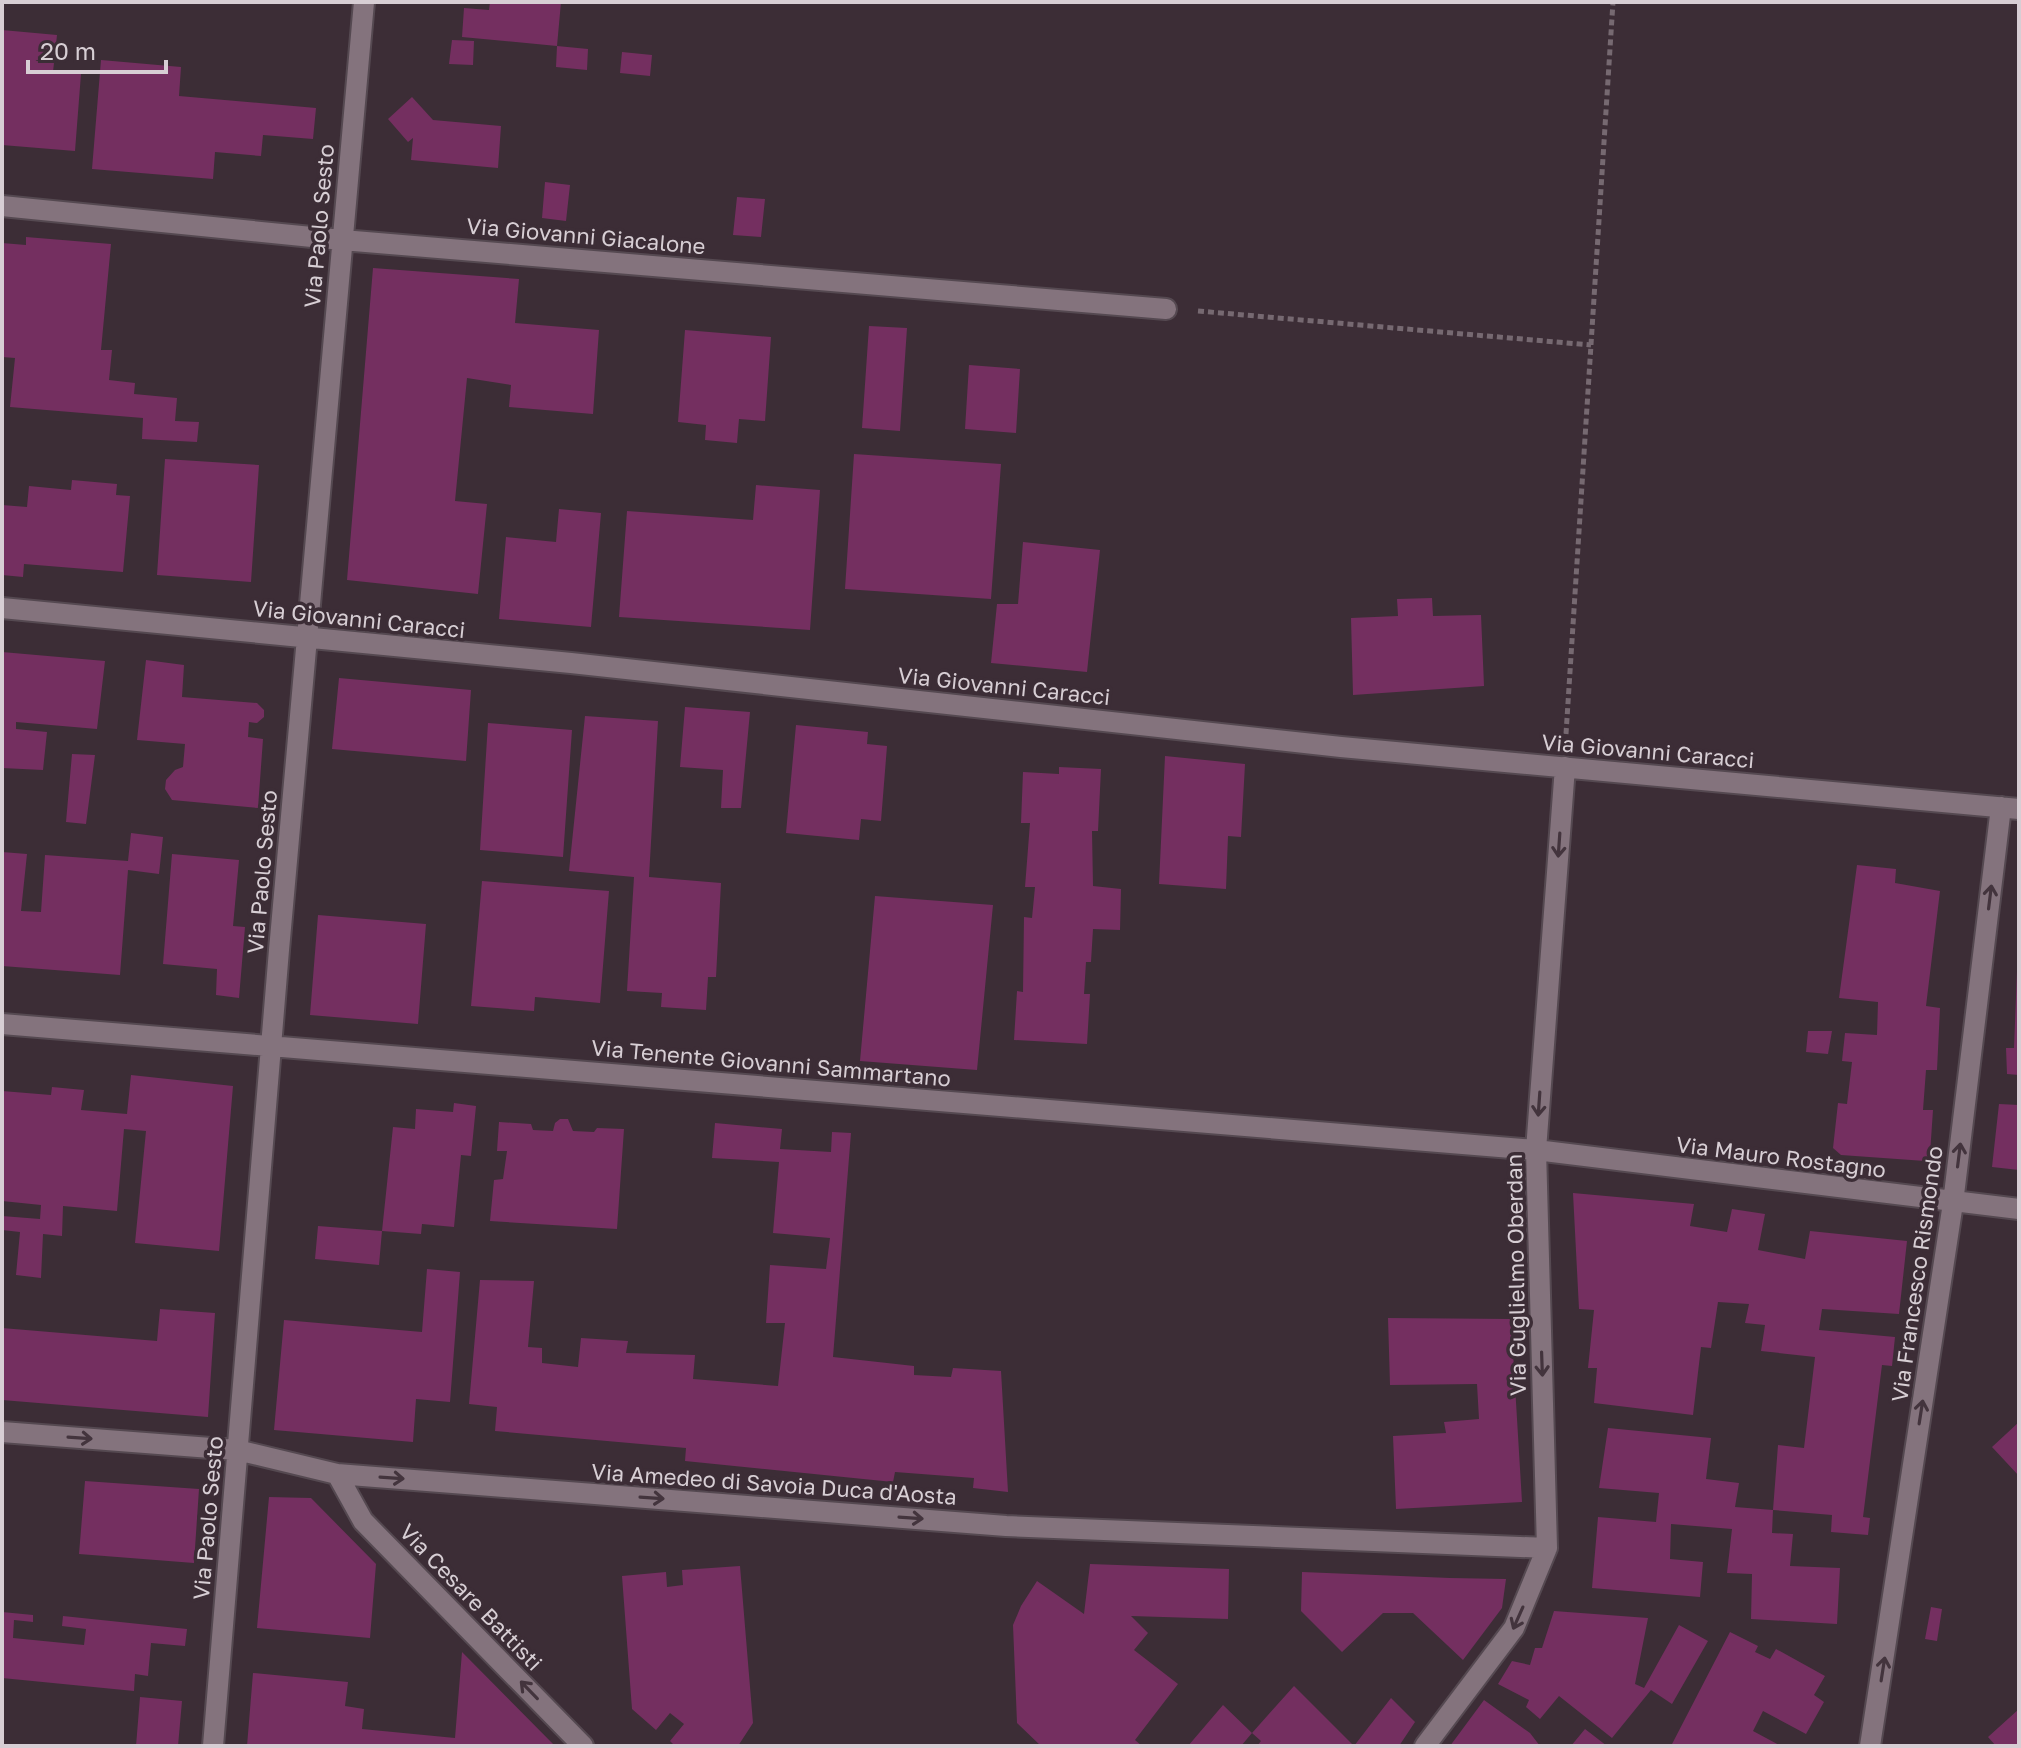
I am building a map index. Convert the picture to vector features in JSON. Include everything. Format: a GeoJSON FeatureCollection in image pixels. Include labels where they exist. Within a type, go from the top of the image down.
{"type":"FeatureCollection","features":[{"type":"Feature","properties":{"kind":"street","name":"Via Paolo Sesto"},"geometry":{"type":"LineString","coordinates":[[213,1746],[271,1045],[364,2]]}},
{"type":"Feature","properties":{"kind":"street","name":"Via Giovanni Giacalone"},"geometry":{"type":"LineString","coordinates":[[2,206],[342,240],[1166,309]]}},
{"type":"Feature","properties":{"kind":"street","name":"Via Giovanni Caracci"},"geometry":{"type":"LineString","coordinates":[[2,608],[571,663],[1325,745],[2010,808]]}},
{"type":"Feature","properties":{"kind":"street","name":"Via Guglielmo Oberdan"},"geometry":{"type":"LineString","coordinates":[[1425,1746],[1514,1628],[1547,1548],[1536,1150],[1565,767]]}},
{"type":"Feature","properties":{"kind":"street","name":"Via Francesco Rismondo"},"geometry":{"type":"LineString","coordinates":[[1870,1746],[2010,808]]}},
{"type":"Feature","properties":{"kind":"street","name":"Via Tenente Giovanni Sammartano"},"geometry":{"type":"LineString","coordinates":[[2,1024],[1536,1150]]}},
{"type":"Feature","properties":{"kind":"street","name":"Via Mauro Rostagno"},"geometry":{"type":"LineString","coordinates":[[1536,1150],[2019,1209]]}},
{"type":"Feature","properties":{"kind":"street","name":"Via Amedeo di Savoia Duca d'Aosta"},"geometry":{"type":"LineString","coordinates":[[2,1432],[237,1450],[337,1474],[1006,1526],[1547,1548]]}},
{"type":"Feature","properties":{"kind":"street","name":"Via Cesare Battisti"},"geometry":{"type":"LineString","coordinates":[[337,1474],[363,1521],[583,1746]]}},
{"type":"Feature","properties":{"kind":"path"},"geometry":{"type":"LineString","coordinates":[[1566,738],[1613,2]]}},
{"type":"Feature","properties":{"kind":"path"},"geometry":{"type":"LineString","coordinates":[[1166,309],[1591,345]]}},
{"type":"Feature","properties":{"kind":"building"},"geometry":{"type":"Polygon","coordinates":[[[490,2],[561,2],[557,46],[462,37],[464,8],[489,10],[490,2]]]}},
{"type":"Feature","properties":{"kind":"building"},"geometry":{"type":"Polygon","coordinates":[[[2,30],[57,35],[53,72],[81,74],[75,151],[2,145],[2,30]]]}},
{"type":"Feature","properties":{"kind":"building"},"geometry":{"type":"Polygon","coordinates":[[[452,40],[474,41],[473,65],[449,64],[452,40]]]}},
{"type":"Feature","properties":{"kind":"building"},"geometry":{"type":"Polygon","coordinates":[[[557,46],[588,49],[587,70],[556,67],[557,46]]]}},
{"type":"Feature","properties":{"kind":"building"},"geometry":{"type":"Polygon","coordinates":[[[622,52],[652,55],[650,76],[620,73],[622,52]]]}},
{"type":"Feature","properties":{"kind":"building"},"geometry":{"type":"Polygon","coordinates":[[[101,60],[181,67],[179,96],[316,108],[313,139],[263,135],[261,156],[215,152],[213,179],[92,169],[101,60]]]}},
{"type":"Feature","properties":{"kind":"building"},"geometry":{"type":"Polygon","coordinates":[[[412,97],[433,120],[501,126],[498,168],[411,160],[413,138],[408,142],[388,119],[412,97]]]}},
{"type":"Feature","properties":{"kind":"building"},"geometry":{"type":"Polygon","coordinates":[[[545,182],[570,185],[566,221],[542,218],[545,182]]]}},
{"type":"Feature","properties":{"kind":"building"},"geometry":{"type":"Polygon","coordinates":[[[737,197],[765,199],[761,237],[733,235],[737,197]]]}},
{"type":"Feature","properties":{"kind":"building"},"geometry":{"type":"Polygon","coordinates":[[[26,237],[111,244],[101,350],[112,350],[109,380],[135,383],[134,394],[177,398],[175,421],[199,422],[197,442],[142,439],[143,418],[10,407],[15,358],[2,357],[2,243],[26,245],[26,237]]]}},
{"type":"Feature","properties":{"kind":"building"},"geometry":{"type":"Polygon","coordinates":[[[373,268],[519,279],[515,323],[599,330],[593,414],[509,407],[511,385],[467,378],[455,501],[487,504],[478,594],[347,580],[373,268]]]}},
{"type":"Feature","properties":{"kind":"building"},"geometry":{"type":"Polygon","coordinates":[[[869,326],[907,328],[900,431],[862,428],[869,326]]]}},
{"type":"Feature","properties":{"kind":"building"},"geometry":{"type":"Polygon","coordinates":[[[685,330],[771,337],[765,421],[739,419],[737,443],[705,440],[706,425],[678,422],[685,330]]]}},
{"type":"Feature","properties":{"kind":"building"},"geometry":{"type":"Polygon","coordinates":[[[969,365],[1020,369],[1016,433],[965,429],[969,365]]]}},
{"type":"Feature","properties":{"kind":"building"},"geometry":{"type":"Polygon","coordinates":[[[854,454],[1001,464],[991,599],[845,589],[854,454]]]}},
{"type":"Feature","properties":{"kind":"building"},"geometry":{"type":"Polygon","coordinates":[[[165,459],[259,465],[251,582],[157,575],[165,459]]]}},
{"type":"Feature","properties":{"kind":"building"},"geometry":{"type":"Polygon","coordinates":[[[72,480],[117,484],[116,495],[130,496],[123,572],[24,564],[23,577],[2,575],[2,505],[27,507],[29,486],[71,490],[72,480]]]}},
{"type":"Feature","properties":{"kind":"building"},"geometry":{"type":"Polygon","coordinates":[[[756,485],[820,490],[810,630],[619,617],[627,511],[753,520],[756,485]]]}},
{"type":"Feature","properties":{"kind":"building"},"geometry":{"type":"Polygon","coordinates":[[[559,509],[601,513],[591,627],[499,619],[506,537],[556,542],[559,509]]]}},
{"type":"Feature","properties":{"kind":"building"},"geometry":{"type":"Polygon","coordinates":[[[1023,542],[1100,550],[1087,672],[991,663],[997,604],[1018,604],[1023,542]]]}},
{"type":"Feature","properties":{"kind":"building"},"geometry":{"type":"Polygon","coordinates":[[[1432,598],[1433,616],[1481,615],[1484,686],[1353,695],[1351,618],[1398,616],[1397,599],[1432,598]]]}},
{"type":"Feature","properties":{"kind":"building"},"geometry":{"type":"Polygon","coordinates":[[[2,652],[105,661],[97,729],[16,722],[16,729],[47,732],[43,770],[2,768],[2,652]]]}},
{"type":"Feature","properties":{"kind":"building"},"geometry":{"type":"Polygon","coordinates":[[[146,660],[184,665],[182,697],[257,703],[264,710],[264,717],[257,723],[249,722],[248,737],[263,739],[258,808],[172,800],[165,789],[166,780],[175,770],[183,767],[185,744],[137,740],[146,660]]]}},
{"type":"Feature","properties":{"kind":"building"},"geometry":{"type":"Polygon","coordinates":[[[339,678],[471,690],[466,761],[332,749],[339,678]]]}},
{"type":"Feature","properties":{"kind":"building"},"geometry":{"type":"Polygon","coordinates":[[[685,707],[750,712],[741,808],[721,808],[723,770],[680,767],[685,707]]]}},
{"type":"Feature","properties":{"kind":"building"},"geometry":{"type":"Polygon","coordinates":[[[585,716],[658,721],[649,877],[721,883],[716,977],[708,977],[706,1010],[661,1007],[662,993],[627,991],[634,877],[569,871],[585,716]]]}},
{"type":"Feature","properties":{"kind":"building"},"geometry":{"type":"Polygon","coordinates":[[[488,723],[572,730],[563,857],[480,850],[488,723]]]}},
{"type":"Feature","properties":{"kind":"building"},"geometry":{"type":"Polygon","coordinates":[[[796,725],[868,732],[867,744],[887,746],[881,821],[861,819],[859,840],[786,833],[796,725]]]}},
{"type":"Feature","properties":{"kind":"building"},"geometry":{"type":"Polygon","coordinates":[[[72,754],[95,755],[86,824],[66,822],[72,754]]]}},
{"type":"Feature","properties":{"kind":"building"},"geometry":{"type":"Polygon","coordinates":[[[1165,756],[1245,764],[1241,837],[1228,836],[1226,889],[1159,884],[1165,756]]]}},
{"type":"Feature","properties":{"kind":"building"},"geometry":{"type":"Polygon","coordinates":[[[1059,767],[1101,769],[1098,831],[1092,831],[1093,886],[1121,889],[1120,930],[1093,929],[1091,962],[1086,962],[1084,994],[1090,994],[1087,1044],[1014,1040],[1017,991],[1023,992],[1024,917],[1032,918],[1035,887],[1025,887],[1030,823],[1021,823],[1023,772],[1059,774],[1059,767]]]}},
{"type":"Feature","properties":{"kind":"building"},"geometry":{"type":"Polygon","coordinates":[[[131,833],[163,837],[159,874],[128,870],[120,975],[2,966],[2,852],[27,854],[21,911],[41,912],[45,855],[128,861],[131,833]]]}},
{"type":"Feature","properties":{"kind":"building"},"geometry":{"type":"Polygon","coordinates":[[[172,854],[239,860],[233,926],[245,927],[239,998],[216,995],[217,969],[163,964],[172,854]]]}},
{"type":"Feature","properties":{"kind":"building"},"geometry":{"type":"Polygon","coordinates":[[[1857,865],[1896,869],[1895,883],[1940,891],[1926,1006],[1940,1008],[1937,1070],[1926,1070],[1923,1110],[1933,1110],[1930,1154],[1925,1161],[1841,1155],[1833,1148],[1838,1103],[1847,1104],[1852,1062],[1842,1061],[1845,1033],[1877,1035],[1878,1002],[1839,998],[1857,865]]]}},
{"type":"Feature","properties":{"kind":"building"},"geometry":{"type":"Polygon","coordinates":[[[482,881],[609,891],[600,1003],[535,997],[534,1011],[471,1006],[482,881]]]}},
{"type":"Feature","properties":{"kind":"building"},"geometry":{"type":"Polygon","coordinates":[[[875,896],[993,905],[977,1070],[860,1061],[875,896]]]}},
{"type":"Feature","properties":{"kind":"building"},"geometry":{"type":"Polygon","coordinates":[[[318,915],[426,924],[418,1024],[310,1015],[318,915]]]}},
{"type":"Feature","properties":{"kind":"building"},"geometry":{"type":"Polygon","coordinates":[[[2017,971],[2019,1075],[2007,1074],[2006,1048],[2014,1048],[2017,971]]]}},
{"type":"Feature","properties":{"kind":"building"},"geometry":{"type":"Polygon","coordinates":[[[1808,1031],[1832,1031],[1828,1054],[1806,1052],[1808,1031]]]}},
{"type":"Feature","properties":{"kind":"building"},"geometry":{"type":"Polygon","coordinates":[[[131,1075],[233,1086],[219,1251],[135,1243],[146,1131],[124,1129],[117,1211],[63,1206],[62,1236],[43,1234],[41,1278],[16,1275],[20,1232],[2,1230],[2,1216],[40,1219],[41,1205],[2,1201],[2,1091],[51,1095],[52,1087],[84,1090],[81,1110],[127,1114],[131,1075]]]}},
{"type":"Feature","properties":{"kind":"building"},"geometry":{"type":"Polygon","coordinates":[[[454,1103],[476,1106],[471,1156],[461,1155],[454,1227],[422,1224],[421,1234],[382,1231],[393,1127],[415,1129],[416,1109],[453,1112],[454,1103]]]}},
{"type":"Feature","properties":{"kind":"building"},"geometry":{"type":"Polygon","coordinates":[[[1999,1104],[2019,1105],[2019,1170],[1992,1167],[1999,1104]]]}},
{"type":"Feature","properties":{"kind":"building"},"geometry":{"type":"Polygon","coordinates":[[[560,1119],[568,1119],[573,1131],[624,1129],[617,1229],[490,1221],[494,1180],[503,1179],[507,1151],[497,1151],[499,1122],[531,1124],[533,1130],[553,1131],[560,1119]]]}},
{"type":"Feature","properties":{"kind":"building"},"geometry":{"type":"Polygon","coordinates":[[[715,1123],[782,1129],[780,1149],[831,1152],[832,1132],[851,1133],[833,1357],[914,1366],[914,1375],[951,1377],[953,1368],[1001,1371],[1008,1492],[973,1488],[974,1478],[895,1472],[893,1482],[685,1461],[686,1448],[495,1431],[497,1407],[469,1404],[480,1280],[534,1281],[528,1347],[542,1348],[542,1363],[578,1367],[581,1338],[628,1341],[626,1353],[695,1355],[693,1379],[778,1386],[785,1323],[766,1323],[770,1265],[826,1269],[830,1238],[773,1233],[779,1162],[712,1158],[715,1123]]]}},
{"type":"Feature","properties":{"kind":"building"},"geometry":{"type":"Polygon","coordinates":[[[1573,1193],[1694,1204],[1690,1226],[1727,1232],[1732,1209],[1765,1214],[1758,1250],[1805,1259],[1810,1231],[1907,1241],[1899,1314],[1822,1309],[1819,1330],[1895,1337],[1892,1366],[1882,1365],[1863,1517],[1870,1518],[1868,1535],[1831,1532],[1832,1515],[1773,1510],[1778,1445],[1804,1448],[1815,1357],[1761,1351],[1765,1325],[1745,1323],[1749,1304],[1718,1302],[1711,1348],[1701,1347],[1693,1415],[1594,1403],[1597,1368],[1588,1368],[1594,1310],[1579,1309],[1573,1193]]]}},
{"type":"Feature","properties":{"kind":"building"},"geometry":{"type":"Polygon","coordinates":[[[318,1226],[382,1231],[379,1265],[315,1259],[318,1226]]]}},
{"type":"Feature","properties":{"kind":"building"},"geometry":{"type":"Polygon","coordinates":[[[427,1269],[460,1272],[450,1402],[416,1399],[413,1442],[274,1430],[284,1320],[422,1332],[427,1269]]]}},
{"type":"Feature","properties":{"kind":"building"},"geometry":{"type":"Polygon","coordinates":[[[160,1309],[215,1313],[208,1417],[2,1400],[2,1328],[157,1341],[160,1309]]]}},
{"type":"Feature","properties":{"kind":"building"},"geometry":{"type":"Polygon","coordinates":[[[1388,1318],[1511,1319],[1522,1502],[1396,1509],[1393,1436],[1446,1433],[1444,1422],[1479,1419],[1477,1384],[1390,1385],[1388,1318]]]}},
{"type":"Feature","properties":{"kind":"building"},"geometry":{"type":"Polygon","coordinates":[[[2019,1422],[2019,1476],[1992,1447],[2019,1422]]]}},
{"type":"Feature","properties":{"kind":"building"},"geometry":{"type":"Polygon","coordinates":[[[1608,1428],[1711,1438],[1706,1479],[1739,1483],[1735,1507],[1773,1510],[1772,1533],[1793,1534],[1790,1566],[1840,1568],[1837,1624],[1751,1619],[1752,1574],[1727,1573],[1732,1529],[1671,1524],[1670,1559],[1703,1562],[1700,1597],[1592,1588],[1598,1517],[1656,1522],[1659,1493],[1599,1488],[1608,1428]]]}},
{"type":"Feature","properties":{"kind":"building"},"geometry":{"type":"Polygon","coordinates":[[[85,1481],[199,1489],[194,1563],[79,1554],[85,1481]]]}},
{"type":"Feature","properties":{"kind":"building"},"geometry":{"type":"Polygon","coordinates":[[[269,1497],[311,1498],[376,1564],[370,1638],[257,1628],[269,1497]]]}},
{"type":"Feature","properties":{"kind":"building"},"geometry":{"type":"Polygon","coordinates":[[[1090,1564],[1229,1569],[1228,1619],[1131,1616],[1148,1633],[1134,1650],[1178,1684],[1135,1740],[1142,1746],[1041,1746],[1017,1723],[1013,1625],[1021,1606],[1037,1581],[1084,1614],[1090,1564]]]}},
{"type":"Feature","properties":{"kind":"building"},"geometry":{"type":"Polygon","coordinates":[[[740,1566],[753,1723],[738,1746],[675,1746],[670,1741],[684,1724],[670,1713],[656,1730],[632,1709],[622,1576],[666,1572],[667,1587],[683,1585],[682,1570],[740,1566]]]}},
{"type":"Feature","properties":{"kind":"building"},"geometry":{"type":"Polygon","coordinates":[[[1302,1572],[1506,1579],[1502,1608],[1463,1660],[1413,1613],[1383,1613],[1342,1652],[1301,1611],[1302,1572]]]}},
{"type":"Feature","properties":{"kind":"building"},"geometry":{"type":"Polygon","coordinates":[[[1931,1607],[1942,1609],[1937,1641],[1925,1639],[1931,1607]]]}},
{"type":"Feature","properties":{"kind":"building"},"geometry":{"type":"Polygon","coordinates":[[[1554,1611],[1648,1618],[1635,1684],[1644,1688],[1679,1625],[1708,1641],[1672,1704],[1651,1690],[1612,1738],[1559,1696],[1540,1719],[1526,1707],[1529,1700],[1498,1684],[1512,1661],[1530,1665],[1535,1648],[1542,1648],[1554,1611]]]}},
{"type":"Feature","properties":{"kind":"building"},"geometry":{"type":"Polygon","coordinates":[[[2,1612],[33,1615],[33,1622],[14,1620],[13,1638],[84,1645],[86,1629],[62,1626],[63,1616],[187,1629],[185,1646],[151,1643],[148,1676],[135,1674],[134,1691],[2,1678],[2,1612]]]}},
{"type":"Feature","properties":{"kind":"building"},"geometry":{"type":"Polygon","coordinates":[[[1730,1632],[1758,1646],[1755,1652],[1770,1659],[1776,1649],[1825,1676],[1814,1695],[1824,1702],[1806,1734],[1763,1711],[1753,1731],[1781,1746],[1671,1746],[1730,1632]]]}},
{"type":"Feature","properties":{"kind":"building"},"geometry":{"type":"Polygon","coordinates":[[[462,1652],[555,1746],[247,1746],[253,1673],[348,1682],[345,1706],[364,1709],[362,1729],[455,1738],[462,1652]]]}},
{"type":"Feature","properties":{"kind":"building"},"geometry":{"type":"Polygon","coordinates":[[[1294,1686],[1354,1746],[1257,1746],[1261,1741],[1252,1733],[1294,1686]]]}},
{"type":"Feature","properties":{"kind":"building"},"geometry":{"type":"Polygon","coordinates":[[[140,1697],[182,1701],[178,1746],[136,1746],[140,1697]]]}},
{"type":"Feature","properties":{"kind":"building"},"geometry":{"type":"Polygon","coordinates":[[[1391,1698],[1415,1722],[1399,1746],[1354,1746],[1391,1698]]]}},
{"type":"Feature","properties":{"kind":"building"},"geometry":{"type":"Polygon","coordinates":[[[1484,1700],[1530,1733],[1540,1746],[1450,1746],[1484,1700]]]}},
{"type":"Feature","properties":{"kind":"building"},"geometry":{"type":"Polygon","coordinates":[[[1223,1705],[1252,1733],[1241,1746],[1188,1746],[1223,1705]]]}},
{"type":"Feature","properties":{"kind":"building"},"geometry":{"type":"Polygon","coordinates":[[[2019,1709],[2019,1746],[1996,1746],[1988,1737],[2019,1709]]]}},
{"type":"Feature","properties":{"kind":"building"},"geometry":{"type":"Polygon","coordinates":[[[1585,1729],[1607,1746],[1571,1746],[1585,1729]]]}}]}
